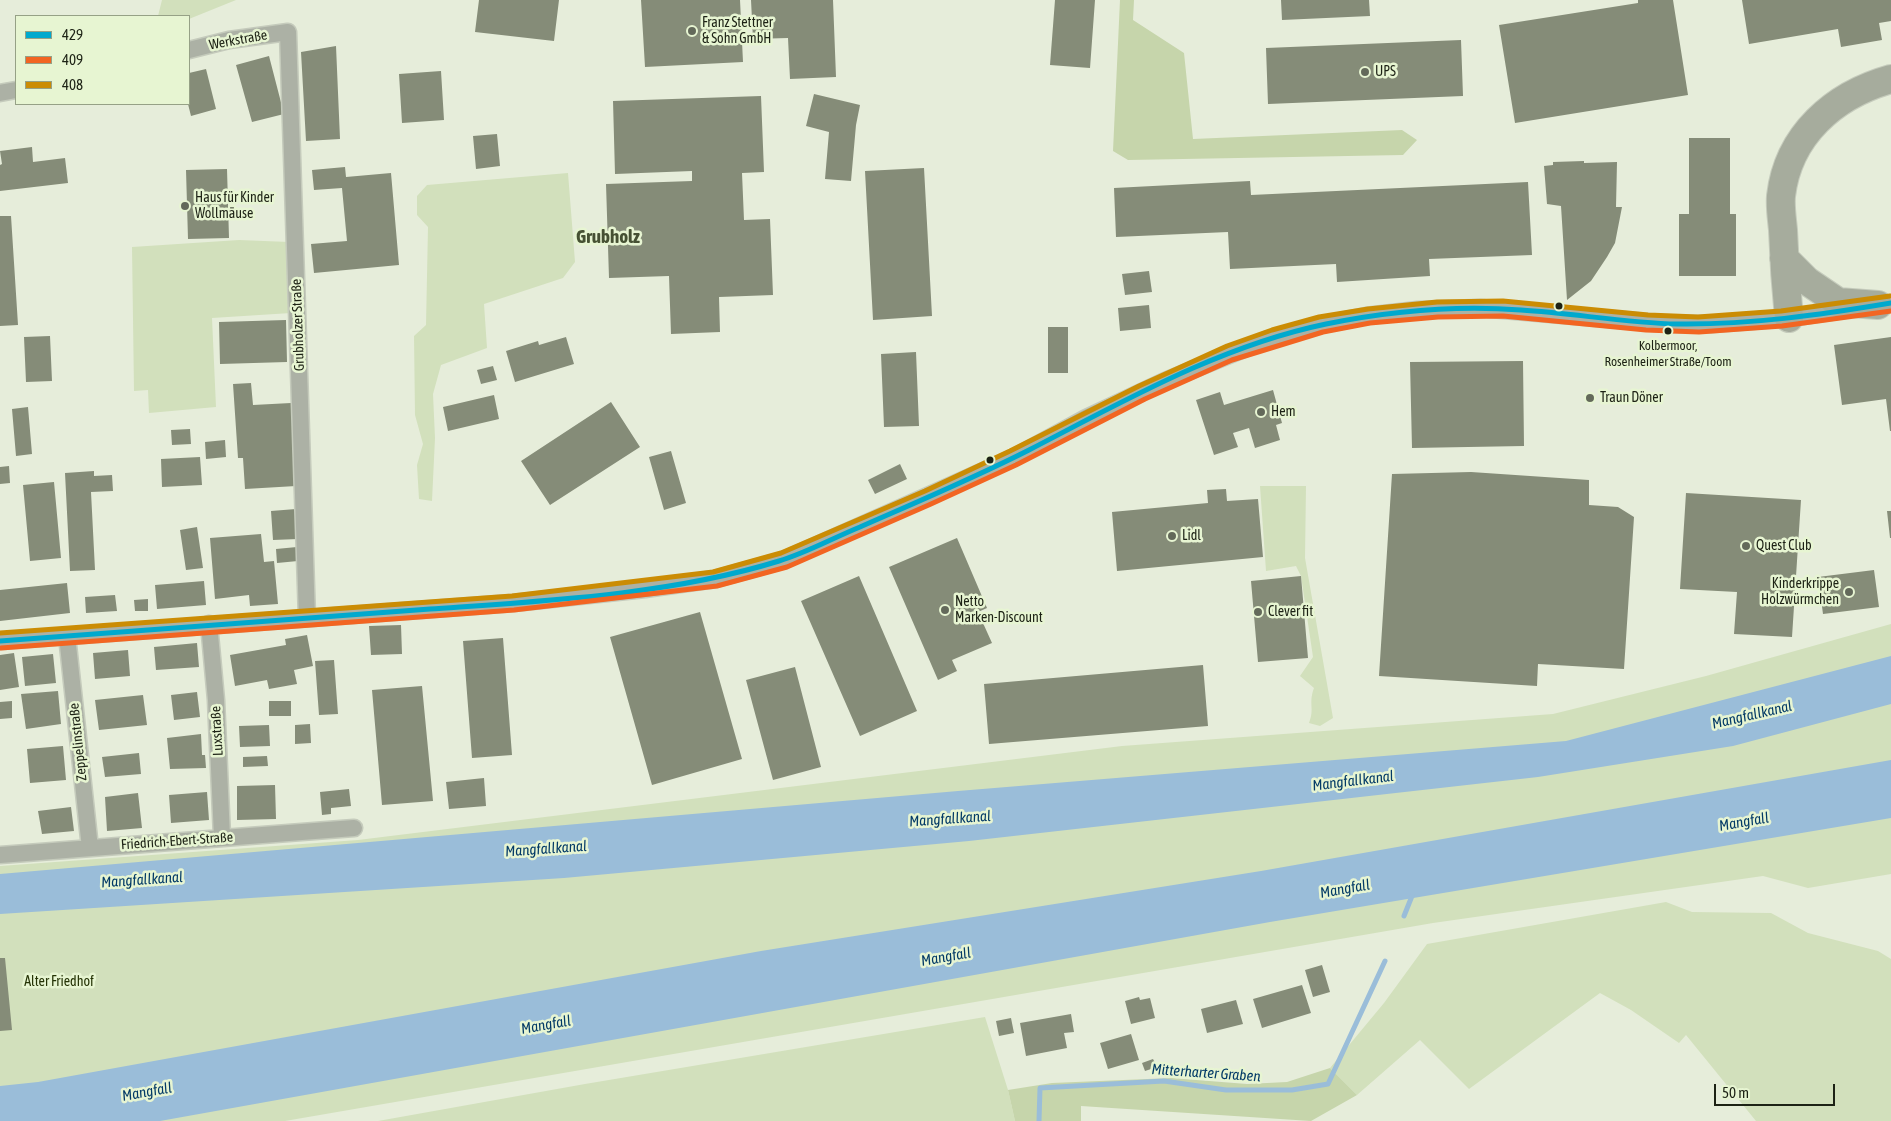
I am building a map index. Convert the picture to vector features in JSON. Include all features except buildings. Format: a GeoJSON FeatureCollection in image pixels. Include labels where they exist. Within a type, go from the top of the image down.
{"type":"FeatureCollection","features":[{"type":"Feature","properties":{"kind":"highway"},"geometry":{"type":"LineString","coordinates":[[1789,318],[1781,198],[1786,171],[1797,144],[1811,126],[1830,108],[1867,87],[1891,80]]}},
{"type":"Feature","properties":{"kind":"highway"},"geometry":{"type":"LineString","coordinates":[[1784,258],[1807,281],[1838,302],[1884,304]]}},
{"type":"Feature","properties":{"kind":"street","name":"Werkstraße"},"geometry":{"type":"LineString","coordinates":[[190,50],[229,40],[288,32]]}},
{"type":"Feature","properties":{"kind":"street","name":"Grubholzer Straße"},"geometry":{"type":"LineString","coordinates":[[288,32],[307,618]]}},
{"type":"Feature","properties":{"kind":"street"},"geometry":{"type":"LineString","coordinates":[[0,93],[15,90]]}},
{"type":"Feature","properties":{"kind":"street"},"geometry":{"type":"LineString","coordinates":[[0,641],[209,624],[513,603],[645,589],[715,579],[750,571],[784,560],[1013,458],[1086,418],[1165,381],[1266,340],[1349,320],[1418,310],[1480,308],[1669,324],[1712,324],[1789,318],[1884,304]]}},
{"type":"Feature","properties":{"kind":"street","name":"Luxstraße"},"geometry":{"type":"LineString","coordinates":[[209,624],[216,700],[222,837]]}},
{"type":"Feature","properties":{"kind":"street","name":"Zeppelinstraße"},"geometry":{"type":"LineString","coordinates":[[67,636],[90,848]]}},
{"type":"Feature","properties":{"kind":"street","name":"Friedrich-Ebert-Straße"},"geometry":{"type":"LineString","coordinates":[[0,855],[354,828]]}},
{"type":"Feature","properties":{"kind":"green space"},"geometry":{"type":"Polygon","coordinates":[[[162,0],[236,0],[190,19],[190,15],[158,15],[162,0]]]}},
{"type":"Feature","properties":{"kind":"green space"},"geometry":{"type":"Polygon","coordinates":[[[1120,0],[1134,0],[1133,20],[1184,53],[1193,139],[1402,130],[1417,140],[1403,155],[1128,160],[1113,151],[1120,0]]]}},
{"type":"Feature","properties":{"kind":"green space"},"geometry":{"type":"Polygon","coordinates":[[[568,173],[575,262],[563,278],[484,304],[487,348],[441,365],[433,394],[435,438],[432,501],[419,499],[417,465],[423,444],[415,415],[414,336],[426,325],[428,227],[417,215],[417,196],[427,185],[568,173]]]}},
{"type":"Feature","properties":{"kind":"green space"},"geometry":{"type":"Polygon","coordinates":[[[239,240],[289,242],[291,313],[212,318],[216,407],[149,413],[148,390],[134,391],[132,247],[239,240]]]}},
{"type":"Feature","properties":{"kind":"green space"},"geometry":{"type":"Polygon","coordinates":[[[1260,486],[1306,486],[1305,558],[1333,718],[1320,726],[1309,723],[1314,688],[1300,676],[1313,657],[1301,576],[1296,566],[1266,571],[1260,486]]]}},
{"type":"Feature","properties":{"kind":"green space","name":"Alter Friedhof"},"geometry":{"type":"Polygon","coordinates":[[[1891,624],[1891,874],[1808,888],[1763,876],[1433,923],[285,1121],[0,1121],[0,866],[358,840],[1122,746],[1553,714],[1706,676],[1891,624]]]}},
{"type":"Feature","properties":{"kind":"green space"},"geometry":{"type":"Polygon","coordinates":[[[1666,902],[1692,912],[1771,913],[1808,933],[1878,951],[1891,959],[1891,1121],[1756,1121],[1686,1035],[1679,1043],[1631,1010],[1600,993],[1469,1089],[1420,1040],[1357,1095],[1330,1068],[1384,1003],[1427,944],[1666,902]]]}},
{"type":"Feature","properties":{"kind":"green space"},"geometry":{"type":"Polygon","coordinates":[[[985,1017],[1008,1090],[1015,1121],[378,1121],[585,1084],[985,1017]]]}},
{"type":"Feature","properties":{"kind":"green space"},"geometry":{"type":"Polygon","coordinates":[[[1330,1068],[1357,1095],[1311,1121],[1081,1106],[1081,1121],[1015,1121],[1008,1090],[1052,1083],[1171,1078],[1247,1084],[1287,1082],[1330,1068]]]}},
{"type":"Feature","properties":{"kind":"water","name":"Mangfallkanal"},"geometry":{"type":"Polygon","coordinates":[[[1891,656],[1891,704],[1733,746],[1538,777],[969,841],[564,878],[0,914],[0,874],[958,791],[1566,741],[1891,656]]]}},
{"type":"Feature","properties":{"kind":"water","name":"Mangfall"},"geometry":{"type":"Polygon","coordinates":[[[1891,760],[1891,818],[1270,922],[160,1121],[0,1121],[0,1086],[38,1082],[761,951],[1261,871],[1891,760]]]}},
{"type":"Feature","properties":{"kind":"waterway"},"geometry":{"type":"LineString","coordinates":[[1404,916],[1412,896]]}},
{"type":"Feature","properties":{"kind":"waterway","name":"Mitterharter Graben"},"geometry":{"type":"LineString","coordinates":[[1039,1121],[1040,1088],[1164,1081],[1226,1090],[1292,1090],[1328,1084],[1385,961]]}},
{"type":"Feature","properties":{"kind":"transit line","name":"408"},"geometry":{"type":"LineString","coordinates":[[0,633],[512,596],[713,572],[781,553],[925,491],[1010,451],[1139,386],[1227,346],[1272,330],[1319,317],[1368,309],[1437,302],[1503,301],[1648,315],[1698,317],[1781,311],[1890,296]]}},
{"type":"Feature","properties":{"kind":"transit line","name":"429"},"geometry":{"type":"LineString","coordinates":[[0,641],[606,595],[694,582],[737,572],[799,554],[945,490],[1137,394],[1210,361],[1248,346],[1287,334],[1350,319],[1423,310],[1472,308],[1540,311],[1658,323],[1704,324],[1784,318],[1891,303]]}},
{"type":"Feature","properties":{"kind":"transit line","name":"409"},"geometry":{"type":"LineString","coordinates":[[1,648],[514,610],[717,586],[787,567],[931,504],[1016,465],[1145,399],[1232,360],[1323,332],[1370,323],[1438,317],[1503,316],[1646,330],[1699,332],[1782,326],[1891,311]]}},
{"type":"Feature","properties":{"kind":"place","name":"Franz Stettner & Sohn GmbH"},"geometry":{"type":"Point","coordinates":[692,31]}},
{"type":"Feature","properties":{"kind":"place","name":"UPS"},"geometry":{"type":"Point","coordinates":[1365,72]}},
{"type":"Feature","properties":{"kind":"place","name":"Haus für Kinder Wollmäuse"},"geometry":{"type":"Point","coordinates":[185,206]}},
{"type":"Feature","properties":{"kind":"place","name":"Kolbermoor, Rosenheimer Straße/Toom"},"geometry":{"type":"Point","coordinates":[1668,331]}},
{"type":"Feature","properties":{"kind":"place","name":"Traun Döner"},"geometry":{"type":"Point","coordinates":[1590,398]}},
{"type":"Feature","properties":{"kind":"place","name":"Hem"},"geometry":{"type":"Point","coordinates":[1261,412]}},
{"type":"Feature","properties":{"kind":"place","name":"Lidl"},"geometry":{"type":"Point","coordinates":[1172,536]}},
{"type":"Feature","properties":{"kind":"place","name":"Quest Club"},"geometry":{"type":"Point","coordinates":[1746,546]}},
{"type":"Feature","properties":{"kind":"place","name":"Kinderkrippe Holzwürmchen"},"geometry":{"type":"Point","coordinates":[1849,592]}},
{"type":"Feature","properties":{"kind":"place","name":"Netto Marken-Discount"},"geometry":{"type":"Point","coordinates":[945,610]}},
{"type":"Feature","properties":{"kind":"place","name":"Clever fit"},"geometry":{"type":"Point","coordinates":[1258,612]}},
{"type":"Feature","properties":{"kind":"district","name":"Grubholz"},"geometry":{"type":"Point","coordinates":[608,237]}}]}
